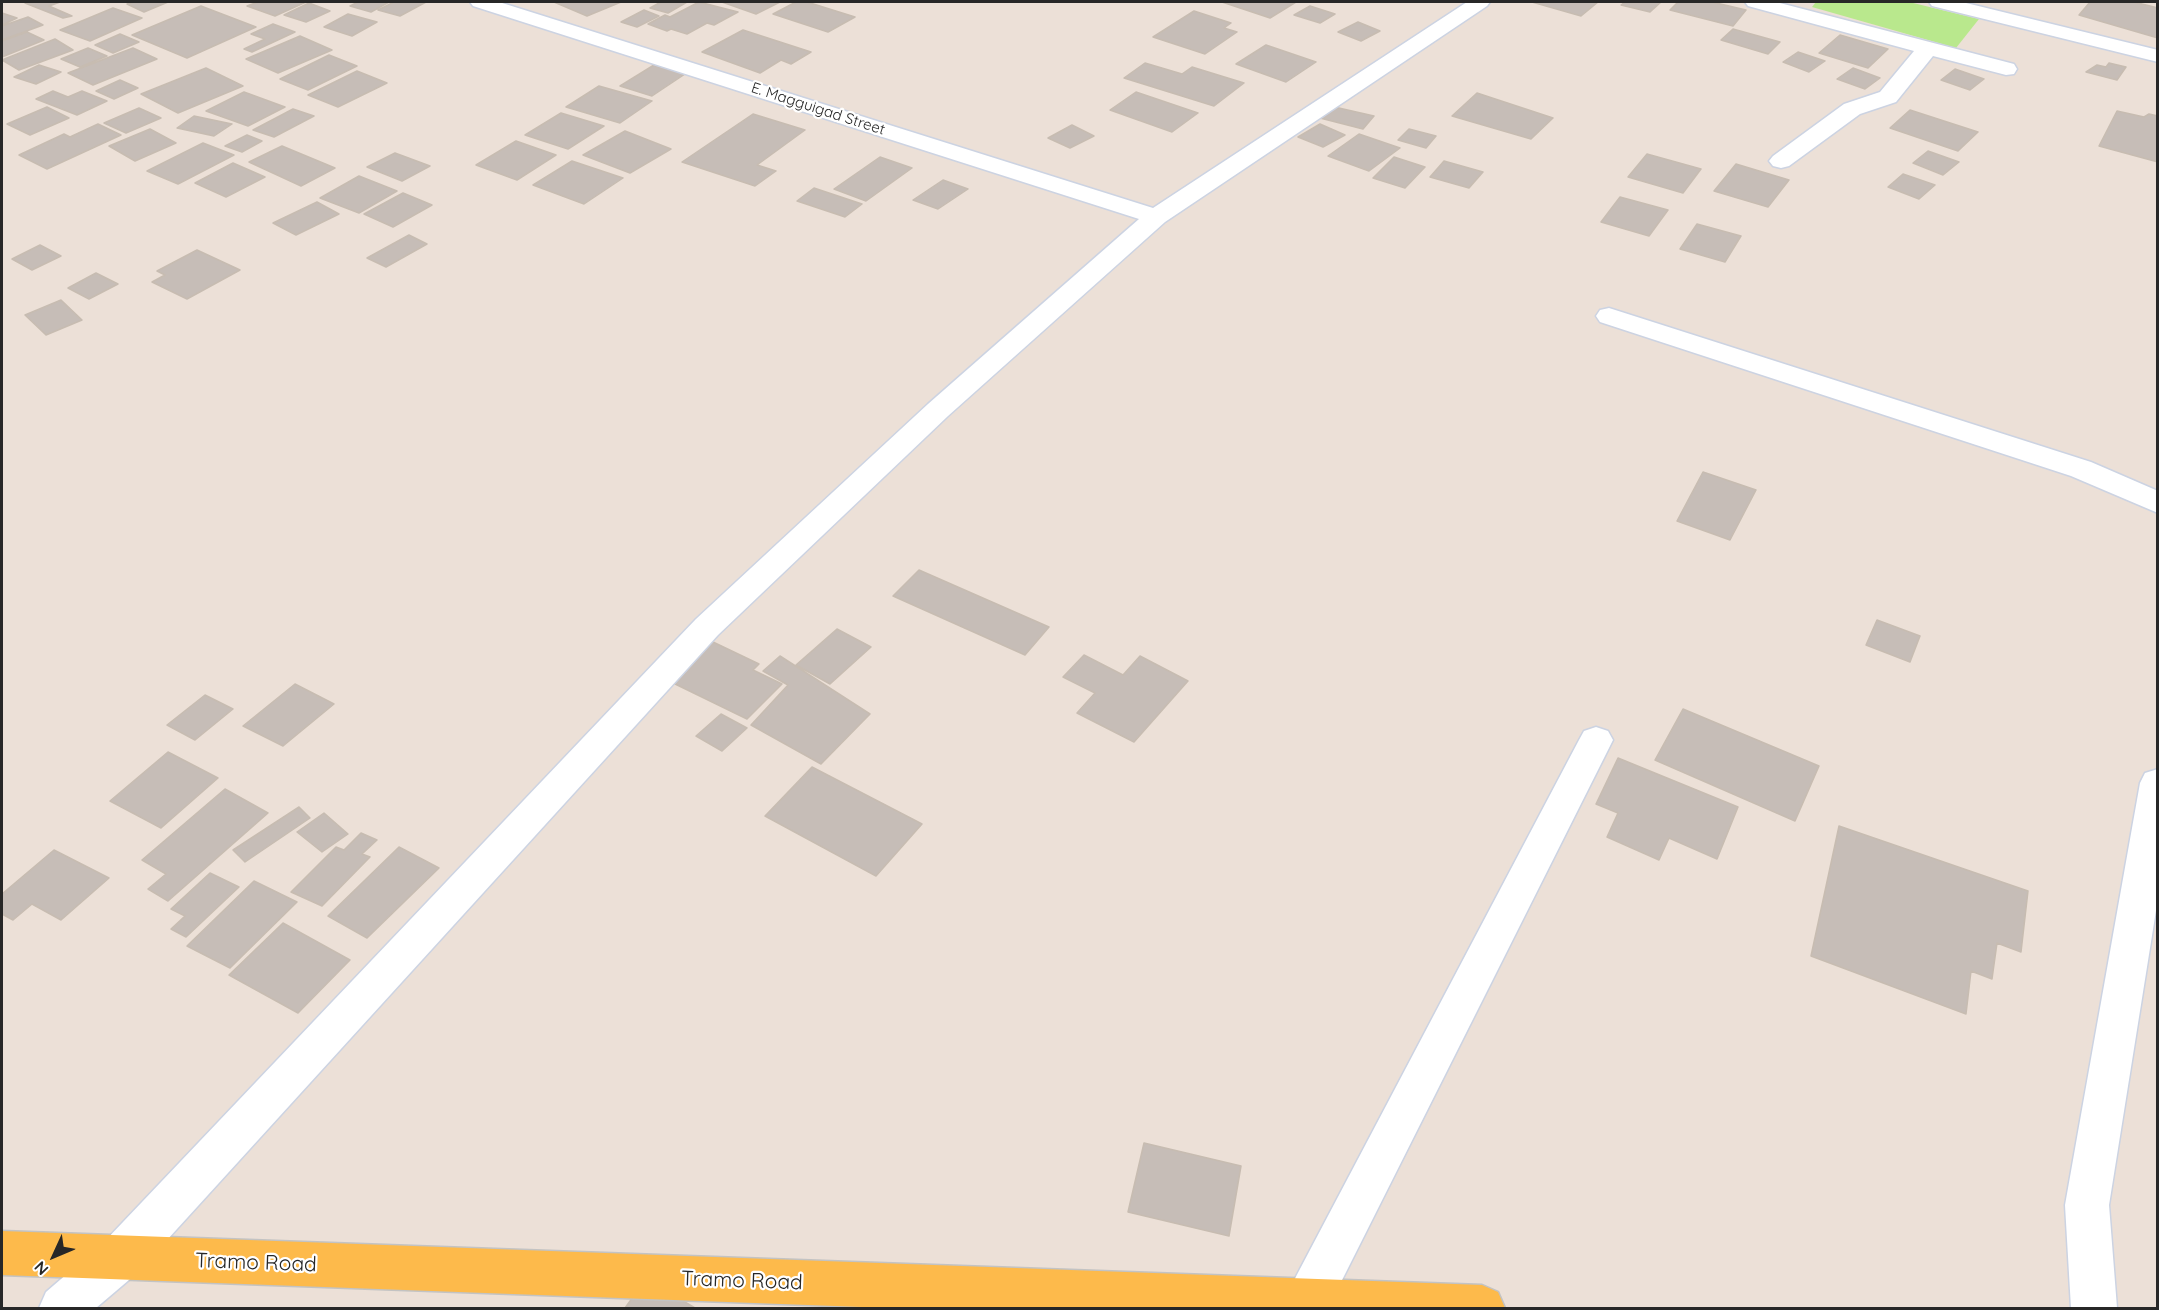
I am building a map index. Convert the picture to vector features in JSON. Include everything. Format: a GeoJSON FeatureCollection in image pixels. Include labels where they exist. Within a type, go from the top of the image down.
{"type":"FeatureCollection","features":[{"type":"Feature","properties":{"kind":"main road","name":"Tramo Road"},"geometry":{"type":"LineString","coordinates":[[2,1253],[1482,1308]]}},
{"type":"Feature","properties":{"kind":"street","name":"E. Magguigad Street"},"geometry":{"type":"LineString","coordinates":[[480,2],[1156,218]]}},
{"type":"Feature","properties":{"kind":"street"},"geometry":{"type":"LineString","coordinates":[[62,1308],[120,1258],[707,627],[938,410],[1156,218],[1480,2]]}},
{"type":"Feature","properties":{"kind":"street"},"geometry":{"type":"LineString","coordinates":[[1755,2],[2006,69]]}},
{"type":"Feature","properties":{"kind":"street"},"geometry":{"type":"LineString","coordinates":[[1939,2],[2157,56]]}},
{"type":"Feature","properties":{"kind":"street"},"geometry":{"type":"LineString","coordinates":[[1781,161],[1852,109],[1888,97],[1928,48]]}},
{"type":"Feature","properties":{"kind":"street"},"geometry":{"type":"LineString","coordinates":[[1609,316],[2081,470],[2157,503]]}},
{"type":"Feature","properties":{"kind":"street"},"geometry":{"type":"LineString","coordinates":[[1307,1302],[1596,740]]}},
{"type":"Feature","properties":{"kind":"street"},"geometry":{"type":"LineString","coordinates":[[2094,1308],[2087,1205],[2157,783]]}},
{"type":"Feature","properties":{"kind":"green space"},"geometry":{"type":"Polygon","coordinates":[[[1816,2],[1909,2],[1979,19],[1956,48],[1812,7],[1816,2]]]}},
{"type":"Feature","properties":{"kind":"building"},"geometry":{"type":"Polygon","coordinates":[[[60,2],[49,6],[72,16],[63,18],[25,3],[60,2]]]}},
{"type":"Feature","properties":{"kind":"building"},"geometry":{"type":"Polygon","coordinates":[[[168,2],[144,12],[127,4],[168,2]]]}},
{"type":"Feature","properties":{"kind":"building"},"geometry":{"type":"Polygon","coordinates":[[[258,2],[306,2],[275,16],[247,6],[258,2]]]}},
{"type":"Feature","properties":{"kind":"building"},"geometry":{"type":"Polygon","coordinates":[[[358,2],[389,2],[371,12],[350,6],[358,2]]]}},
{"type":"Feature","properties":{"kind":"building"},"geometry":{"type":"Polygon","coordinates":[[[394,2],[426,2],[400,16],[378,10],[394,2]]]}},
{"type":"Feature","properties":{"kind":"building"},"geometry":{"type":"Polygon","coordinates":[[[554,2],[621,2],[587,16],[554,2]]]}},
{"type":"Feature","properties":{"kind":"building"},"geometry":{"type":"Polygon","coordinates":[[[661,2],[687,2],[668,13],[650,8],[661,2]]]}},
{"type":"Feature","properties":{"kind":"building"},"geometry":{"type":"Polygon","coordinates":[[[699,2],[738,12],[714,25],[707,23],[687,34],[671,29],[667,31],[648,24],[665,15],[670,17],[699,2]]]}},
{"type":"Feature","properties":{"kind":"building"},"geometry":{"type":"Polygon","coordinates":[[[722,2],[780,2],[756,14],[722,2]]]}},
{"type":"Feature","properties":{"kind":"building"},"geometry":{"type":"Polygon","coordinates":[[[796,2],[807,2],[855,17],[828,32],[773,14],[796,2]]]}},
{"type":"Feature","properties":{"kind":"building"},"geometry":{"type":"Polygon","coordinates":[[[1222,2],[1296,2],[1270,18],[1222,2]]]}},
{"type":"Feature","properties":{"kind":"building"},"geometry":{"type":"Polygon","coordinates":[[[1532,2],[1598,2],[1581,16],[1532,2]]]}},
{"type":"Feature","properties":{"kind":"building"},"geometry":{"type":"Polygon","coordinates":[[[1625,2],[1661,2],[1650,12],[1621,5],[1625,2]]]}},
{"type":"Feature","properties":{"kind":"building"},"geometry":{"type":"Polygon","coordinates":[[[1678,2],[1712,2],[1746,10],[1733,26],[1670,10],[1678,2]]]}},
{"type":"Feature","properties":{"kind":"building"},"geometry":{"type":"Polygon","coordinates":[[[2090,2],[2134,2],[2158,8],[2158,38],[2079,15],[2090,2]]]}},
{"type":"Feature","properties":{"kind":"building"},"geometry":{"type":"Polygon","coordinates":[[[309,3],[330,11],[306,22],[284,15],[309,3]]]}},
{"type":"Feature","properties":{"kind":"building"},"geometry":{"type":"Polygon","coordinates":[[[201,6],[256,27],[187,58],[132,35],[201,6]]]}},
{"type":"Feature","properties":{"kind":"building"},"geometry":{"type":"Polygon","coordinates":[[[1310,6],[1335,14],[1320,23],[1294,15],[1310,6]]]}},
{"type":"Feature","properties":{"kind":"building"},"geometry":{"type":"Polygon","coordinates":[[[113,8],[142,18],[90,41],[60,30],[113,8]]]}},
{"type":"Feature","properties":{"kind":"building"},"geometry":{"type":"Polygon","coordinates":[[[644,10],[659,16],[637,27],[621,22],[644,10]]]}},
{"type":"Feature","properties":{"kind":"building"},"geometry":{"type":"Polygon","coordinates":[[[1194,11],[1231,23],[1224,28],[1237,32],[1205,54],[1153,37],[1194,11]]]}},
{"type":"Feature","properties":{"kind":"building"},"geometry":{"type":"Polygon","coordinates":[[[2,13],[17,18],[2,25],[2,13]]]}},
{"type":"Feature","properties":{"kind":"building"},"geometry":{"type":"Polygon","coordinates":[[[348,14],[377,22],[352,36],[324,27],[348,14]]]}},
{"type":"Feature","properties":{"kind":"building"},"geometry":{"type":"Polygon","coordinates":[[[28,17],[43,25],[2,40],[2,26],[28,17]]]}},
{"type":"Feature","properties":{"kind":"building"},"geometry":{"type":"Polygon","coordinates":[[[1358,22],[1380,31],[1361,41],[1338,32],[1358,22]]]}},
{"type":"Feature","properties":{"kind":"building"},"geometry":{"type":"Polygon","coordinates":[[[273,24],[295,32],[252,52],[244,49],[265,39],[251,34],[273,24]]]}},
{"type":"Feature","properties":{"kind":"building"},"geometry":{"type":"Polygon","coordinates":[[[1733,29],[1780,42],[1768,54],[1721,40],[1733,29]]]}},
{"type":"Feature","properties":{"kind":"building"},"geometry":{"type":"Polygon","coordinates":[[[743,30],[811,52],[791,64],[781,60],[760,73],[702,52],[743,30]]]}},
{"type":"Feature","properties":{"kind":"building"},"geometry":{"type":"Polygon","coordinates":[[[27,32],[44,40],[2,57],[2,41],[27,32]]]}},
{"type":"Feature","properties":{"kind":"building"},"geometry":{"type":"Polygon","coordinates":[[[120,34],[139,42],[113,53],[95,45],[120,34]]]}},
{"type":"Feature","properties":{"kind":"building"},"geometry":{"type":"Polygon","coordinates":[[[1840,35],[1888,49],[1868,68],[1819,53],[1840,35]]]}},
{"type":"Feature","properties":{"kind":"building"},"geometry":{"type":"Polygon","coordinates":[[[300,36],[332,50],[278,73],[246,59],[300,36]]]}},
{"type":"Feature","properties":{"kind":"building"},"geometry":{"type":"Polygon","coordinates":[[[55,39],[73,50],[19,70],[2,60],[55,39]]]}},
{"type":"Feature","properties":{"kind":"building"},"geometry":{"type":"Polygon","coordinates":[[[1266,45],[1316,62],[1286,82],[1236,64],[1266,45]]]}},
{"type":"Feature","properties":{"kind":"building"},"geometry":{"type":"Polygon","coordinates":[[[88,48],[107,56],[80,67],[61,59],[88,48]]]}},
{"type":"Feature","properties":{"kind":"building"},"geometry":{"type":"Polygon","coordinates":[[[133,48],[157,59],[93,85],[68,73],[133,48]]]}},
{"type":"Feature","properties":{"kind":"building"},"geometry":{"type":"Polygon","coordinates":[[[1798,52],[1825,61],[1809,72],[1783,62],[1798,52]]]}},
{"type":"Feature","properties":{"kind":"building"},"geometry":{"type":"Polygon","coordinates":[[[329,55],[357,66],[308,90],[280,79],[329,55]]]}},
{"type":"Feature","properties":{"kind":"building"},"geometry":{"type":"Polygon","coordinates":[[[1145,63],[1182,74],[1192,67],[1244,83],[1214,106],[1124,78],[1145,63]]]}},
{"type":"Feature","properties":{"kind":"building"},"geometry":{"type":"Polygon","coordinates":[[[2109,63],[2126,67],[2117,80],[2086,72],[2097,65],[2106,67],[2109,63]]]}},
{"type":"Feature","properties":{"kind":"building"},"geometry":{"type":"Polygon","coordinates":[[[39,65],[61,72],[36,84],[14,77],[39,65]]]}},
{"type":"Feature","properties":{"kind":"building"},"geometry":{"type":"Polygon","coordinates":[[[654,65],[685,74],[652,96],[620,86],[654,65]]]}},
{"type":"Feature","properties":{"kind":"building"},"geometry":{"type":"Polygon","coordinates":[[[206,68],[243,86],[178,113],[141,94],[206,68]]]}},
{"type":"Feature","properties":{"kind":"building"},"geometry":{"type":"Polygon","coordinates":[[[1853,68],[1880,78],[1865,89],[1837,79],[1853,68]]]}},
{"type":"Feature","properties":{"kind":"building"},"geometry":{"type":"Polygon","coordinates":[[[1955,69],[1984,79],[1970,90],[1941,80],[1955,69]]]}},
{"type":"Feature","properties":{"kind":"building"},"geometry":{"type":"Polygon","coordinates":[[[357,71],[387,83],[338,107],[308,95],[357,71]]]}},
{"type":"Feature","properties":{"kind":"building"},"geometry":{"type":"Polygon","coordinates":[[[120,80],[138,88],[114,99],[96,91],[120,80]]]}},
{"type":"Feature","properties":{"kind":"building"},"geometry":{"type":"Polygon","coordinates":[[[599,86],[652,101],[620,123],[566,107],[599,86]]]}},
{"type":"Feature","properties":{"kind":"building"},"geometry":{"type":"Polygon","coordinates":[[[53,91],[68,97],[82,91],[107,101],[77,115],[36,99],[53,91]]]}},
{"type":"Feature","properties":{"kind":"building"},"geometry":{"type":"Polygon","coordinates":[[[244,92],[285,107],[248,126],[206,111],[244,92]]]}},
{"type":"Feature","properties":{"kind":"building"},"geometry":{"type":"Polygon","coordinates":[[[1136,92],[1198,113],[1172,132],[1110,110],[1136,92]]]}},
{"type":"Feature","properties":{"kind":"building"},"geometry":{"type":"Polygon","coordinates":[[[1477,93],[1553,118],[1531,139],[1452,116],[1477,93]]]}},
{"type":"Feature","properties":{"kind":"building"},"geometry":{"type":"Polygon","coordinates":[[[1330,106],[1374,116],[1363,129],[1320,118],[1330,106]]]}},
{"type":"Feature","properties":{"kind":"building"},"geometry":{"type":"Polygon","coordinates":[[[47,107],[69,118],[30,135],[7,124],[47,107]]]}},
{"type":"Feature","properties":{"kind":"building"},"geometry":{"type":"Polygon","coordinates":[[[139,108],[161,118],[126,133],[104,123],[139,108]]]}},
{"type":"Feature","properties":{"kind":"building"},"geometry":{"type":"Polygon","coordinates":[[[293,109],[314,116],[274,137],[253,130],[293,109]]]}},
{"type":"Feature","properties":{"kind":"building"},"geometry":{"type":"Polygon","coordinates":[[[1910,110],[1978,132],[1958,151],[1890,128],[1910,110]]]}},
{"type":"Feature","properties":{"kind":"building"},"geometry":{"type":"Polygon","coordinates":[[[2117,111],[2144,117],[2149,114],[2158,116],[2158,162],[2099,146],[2117,111]]]}},
{"type":"Feature","properties":{"kind":"building"},"geometry":{"type":"Polygon","coordinates":[[[561,113],[604,126],[568,149],[525,135],[561,113]]]}},
{"type":"Feature","properties":{"kind":"building"},"geometry":{"type":"Polygon","coordinates":[[[753,114],[805,130],[757,165],[776,171],[755,186],[682,162],[753,114]]]}},
{"type":"Feature","properties":{"kind":"building"},"geometry":{"type":"Polygon","coordinates":[[[194,116],[232,124],[214,136],[177,128],[194,116]]]}},
{"type":"Feature","properties":{"kind":"building"},"geometry":{"type":"Polygon","coordinates":[[[98,124],[121,135],[47,169],[19,155],[64,134],[70,137],[98,124]]]}},
{"type":"Feature","properties":{"kind":"building"},"geometry":{"type":"Polygon","coordinates":[[[1320,124],[1345,135],[1323,147],[1298,137],[1320,124]]]}},
{"type":"Feature","properties":{"kind":"building"},"geometry":{"type":"Polygon","coordinates":[[[1072,125],[1094,136],[1070,148],[1048,138],[1072,125]]]}},
{"type":"Feature","properties":{"kind":"building"},"geometry":{"type":"Polygon","coordinates":[[[150,129],[176,143],[135,161],[109,146],[150,129]]]}},
{"type":"Feature","properties":{"kind":"building"},"geometry":{"type":"Polygon","coordinates":[[[1409,129],[1436,136],[1426,148],[1398,140],[1409,129]]]}},
{"type":"Feature","properties":{"kind":"building"},"geometry":{"type":"Polygon","coordinates":[[[625,131],[671,149],[630,173],[583,155],[625,131]]]}},
{"type":"Feature","properties":{"kind":"building"},"geometry":{"type":"Polygon","coordinates":[[[1359,134],[1400,148],[1369,171],[1328,156],[1359,134]]]}},
{"type":"Feature","properties":{"kind":"building"},"geometry":{"type":"Polygon","coordinates":[[[247,135],[262,141],[242,152],[225,146],[247,135]]]}},
{"type":"Feature","properties":{"kind":"building"},"geometry":{"type":"Polygon","coordinates":[[[516,141],[556,155],[517,180],[476,165],[516,141]]]}},
{"type":"Feature","properties":{"kind":"building"},"geometry":{"type":"Polygon","coordinates":[[[203,143],[234,155],[178,184],[147,171],[203,143]]]}},
{"type":"Feature","properties":{"kind":"building"},"geometry":{"type":"Polygon","coordinates":[[[282,146],[335,168],[301,186],[249,162],[282,146]]]}},
{"type":"Feature","properties":{"kind":"building"},"geometry":{"type":"Polygon","coordinates":[[[1928,151],[1959,162],[1943,175],[1913,163],[1928,151]]]}},
{"type":"Feature","properties":{"kind":"building"},"geometry":{"type":"Polygon","coordinates":[[[395,153],[430,166],[402,181],[367,167],[395,153]]]}},
{"type":"Feature","properties":{"kind":"building"},"geometry":{"type":"Polygon","coordinates":[[[1647,154],[1701,169],[1683,193],[1628,177],[1647,154]]]}},
{"type":"Feature","properties":{"kind":"building"},"geometry":{"type":"Polygon","coordinates":[[[880,157],[912,168],[866,201],[834,189],[880,157]]]}},
{"type":"Feature","properties":{"kind":"building"},"geometry":{"type":"Polygon","coordinates":[[[1394,157],[1425,167],[1405,188],[1373,178],[1394,157]]]}},
{"type":"Feature","properties":{"kind":"building"},"geometry":{"type":"Polygon","coordinates":[[[572,161],[623,178],[584,204],[533,185],[572,161]]]}},
{"type":"Feature","properties":{"kind":"building"},"geometry":{"type":"Polygon","coordinates":[[[1444,161],[1483,172],[1469,188],[1430,177],[1444,161]]]}},
{"type":"Feature","properties":{"kind":"building"},"geometry":{"type":"Polygon","coordinates":[[[233,163],[265,177],[226,197],[195,183],[233,163]]]}},
{"type":"Feature","properties":{"kind":"building"},"geometry":{"type":"Polygon","coordinates":[[[1736,164],[1789,180],[1768,207],[1714,191],[1736,164]]]}},
{"type":"Feature","properties":{"kind":"building"},"geometry":{"type":"Polygon","coordinates":[[[1903,174],[1935,185],[1919,199],[1888,187],[1903,174]]]}},
{"type":"Feature","properties":{"kind":"building"},"geometry":{"type":"Polygon","coordinates":[[[359,176],[397,191],[359,213],[320,198],[359,176]]]}},
{"type":"Feature","properties":{"kind":"building"},"geometry":{"type":"Polygon","coordinates":[[[943,180],[968,189],[938,209],[913,200],[943,180]]]}},
{"type":"Feature","properties":{"kind":"building"},"geometry":{"type":"Polygon","coordinates":[[[814,188],[862,204],[845,217],[797,201],[814,188]]]}},
{"type":"Feature","properties":{"kind":"building"},"geometry":{"type":"Polygon","coordinates":[[[403,193],[432,205],[393,227],[364,214],[403,193]]]}},
{"type":"Feature","properties":{"kind":"building"},"geometry":{"type":"Polygon","coordinates":[[[1620,197],[1668,210],[1649,236],[1601,222],[1620,197]]]}},
{"type":"Feature","properties":{"kind":"building"},"geometry":{"type":"Polygon","coordinates":[[[317,202],[339,214],[296,235],[273,223],[317,202]]]}},
{"type":"Feature","properties":{"kind":"building"},"geometry":{"type":"Polygon","coordinates":[[[1697,224],[1741,236],[1725,262],[1680,249],[1697,224]]]}},
{"type":"Feature","properties":{"kind":"building"},"geometry":{"type":"Polygon","coordinates":[[[409,235],[427,244],[386,267],[367,258],[409,235]]]}},
{"type":"Feature","properties":{"kind":"building"},"geometry":{"type":"Polygon","coordinates":[[[40,245],[61,256],[32,270],[12,259],[40,245]]]}},
{"type":"Feature","properties":{"kind":"building"},"geometry":{"type":"Polygon","coordinates":[[[197,250],[240,270],[187,299],[152,282],[165,275],[157,271],[197,250]]]}},
{"type":"Feature","properties":{"kind":"building"},"geometry":{"type":"Polygon","coordinates":[[[96,273],[118,284],[89,299],[68,288],[96,273]]]}},
{"type":"Feature","properties":{"kind":"building"},"geometry":{"type":"Polygon","coordinates":[[[61,300],[82,320],[46,335],[25,315],[61,300]]]}},
{"type":"Feature","properties":{"kind":"building"},"geometry":{"type":"Polygon","coordinates":[[[1703,472],[1756,490],[1730,540],[1677,521],[1703,472]]]}},
{"type":"Feature","properties":{"kind":"building"},"geometry":{"type":"Polygon","coordinates":[[[919,570],[1049,627],[1025,655],[893,596],[919,570]]]}},
{"type":"Feature","properties":{"kind":"building"},"geometry":{"type":"Polygon","coordinates":[[[1877,620],[1920,636],[1910,662],[1866,645],[1877,620]]]}},
{"type":"Feature","properties":{"kind":"building"},"geometry":{"type":"Polygon","coordinates":[[[837,629],[871,647],[830,684],[796,665],[837,629]]]}},
{"type":"Feature","properties":{"kind":"building"},"geometry":{"type":"Polygon","coordinates":[[[713,642],[759,664],[753,670],[782,684],[747,719],[671,682],[713,642]]]}},
{"type":"Feature","properties":{"kind":"building"},"geometry":{"type":"Polygon","coordinates":[[[1084,655],[1123,675],[1140,656],[1188,681],[1134,742],[1077,713],[1095,693],[1063,677],[1084,655]]]}},
{"type":"Feature","properties":{"kind":"building"},"geometry":{"type":"Polygon","coordinates":[[[780,656],[870,714],[821,764],[751,725],[788,685],[763,671],[780,656]]]}},
{"type":"Feature","properties":{"kind":"building"},"geometry":{"type":"Polygon","coordinates":[[[295,684],[334,704],[283,746],[243,726],[295,684]]]}},
{"type":"Feature","properties":{"kind":"building"},"geometry":{"type":"Polygon","coordinates":[[[205,695],[233,709],[195,740],[167,725],[205,695]]]}},
{"type":"Feature","properties":{"kind":"building"},"geometry":{"type":"Polygon","coordinates":[[[1683,709],[1819,766],[1795,821],[1655,760],[1683,709]]]}},
{"type":"Feature","properties":{"kind":"building"},"geometry":{"type":"Polygon","coordinates":[[[721,714],[747,728],[722,751],[696,736],[721,714]]]}},
{"type":"Feature","properties":{"kind":"building"},"geometry":{"type":"Polygon","coordinates":[[[168,752],[218,778],[161,828],[110,801],[168,752]]]}},
{"type":"Feature","properties":{"kind":"building"},"geometry":{"type":"Polygon","coordinates":[[[1618,758],[1738,807],[1717,859],[1669,838],[1659,860],[1607,837],[1618,813],[1596,804],[1618,758]]]}},
{"type":"Feature","properties":{"kind":"building"},"geometry":{"type":"Polygon","coordinates":[[[812,767],[922,824],[876,876],[765,816],[812,767]]]}},
{"type":"Feature","properties":{"kind":"building"},"geometry":{"type":"Polygon","coordinates":[[[225,789],[268,813],[168,901],[148,889],[166,874],[142,860],[225,789]]]}},
{"type":"Feature","properties":{"kind":"building"},"geometry":{"type":"Polygon","coordinates":[[[299,807],[310,818],[245,862],[233,850],[299,807]]]}},
{"type":"Feature","properties":{"kind":"building"},"geometry":{"type":"Polygon","coordinates":[[[324,813],[348,834],[322,852],[297,832],[324,813]]]}},
{"type":"Feature","properties":{"kind":"building"},"geometry":{"type":"Polygon","coordinates":[[[1839,826],[2028,891],[2021,952],[1997,943],[1992,979],[1971,971],[1966,1014],[1811,956],[1839,826]]]}},
{"type":"Feature","properties":{"kind":"building"},"geometry":{"type":"Polygon","coordinates":[[[361,833],[377,840],[362,854],[370,857],[322,906],[291,892],[336,847],[344,850],[361,833]]]}},
{"type":"Feature","properties":{"kind":"building"},"geometry":{"type":"Polygon","coordinates":[[[399,847],[439,868],[367,938],[328,916],[399,847]]]}},
{"type":"Feature","properties":{"kind":"building"},"geometry":{"type":"Polygon","coordinates":[[[54,850],[109,878],[61,920],[32,904],[13,920],[2,914],[2,894],[54,850]]]}},
{"type":"Feature","properties":{"kind":"building"},"geometry":{"type":"Polygon","coordinates":[[[210,873],[239,887],[186,937],[171,929],[185,916],[171,909],[210,873]]]}},
{"type":"Feature","properties":{"kind":"building"},"geometry":{"type":"Polygon","coordinates":[[[254,881],[297,902],[230,968],[187,946],[254,881]]]}},
{"type":"Feature","properties":{"kind":"building"},"geometry":{"type":"Polygon","coordinates":[[[283,923],[350,960],[298,1013],[229,975],[283,923]]]}},
{"type":"Feature","properties":{"kind":"building"},"geometry":{"type":"Polygon","coordinates":[[[1144,1143],[1241,1166],[1229,1236],[1128,1212],[1144,1143]]]}},
{"type":"Feature","properties":{"kind":"building"},"geometry":{"type":"Polygon","coordinates":[[[646,1279],[695,1308],[625,1308],[646,1279]]]}}]}
